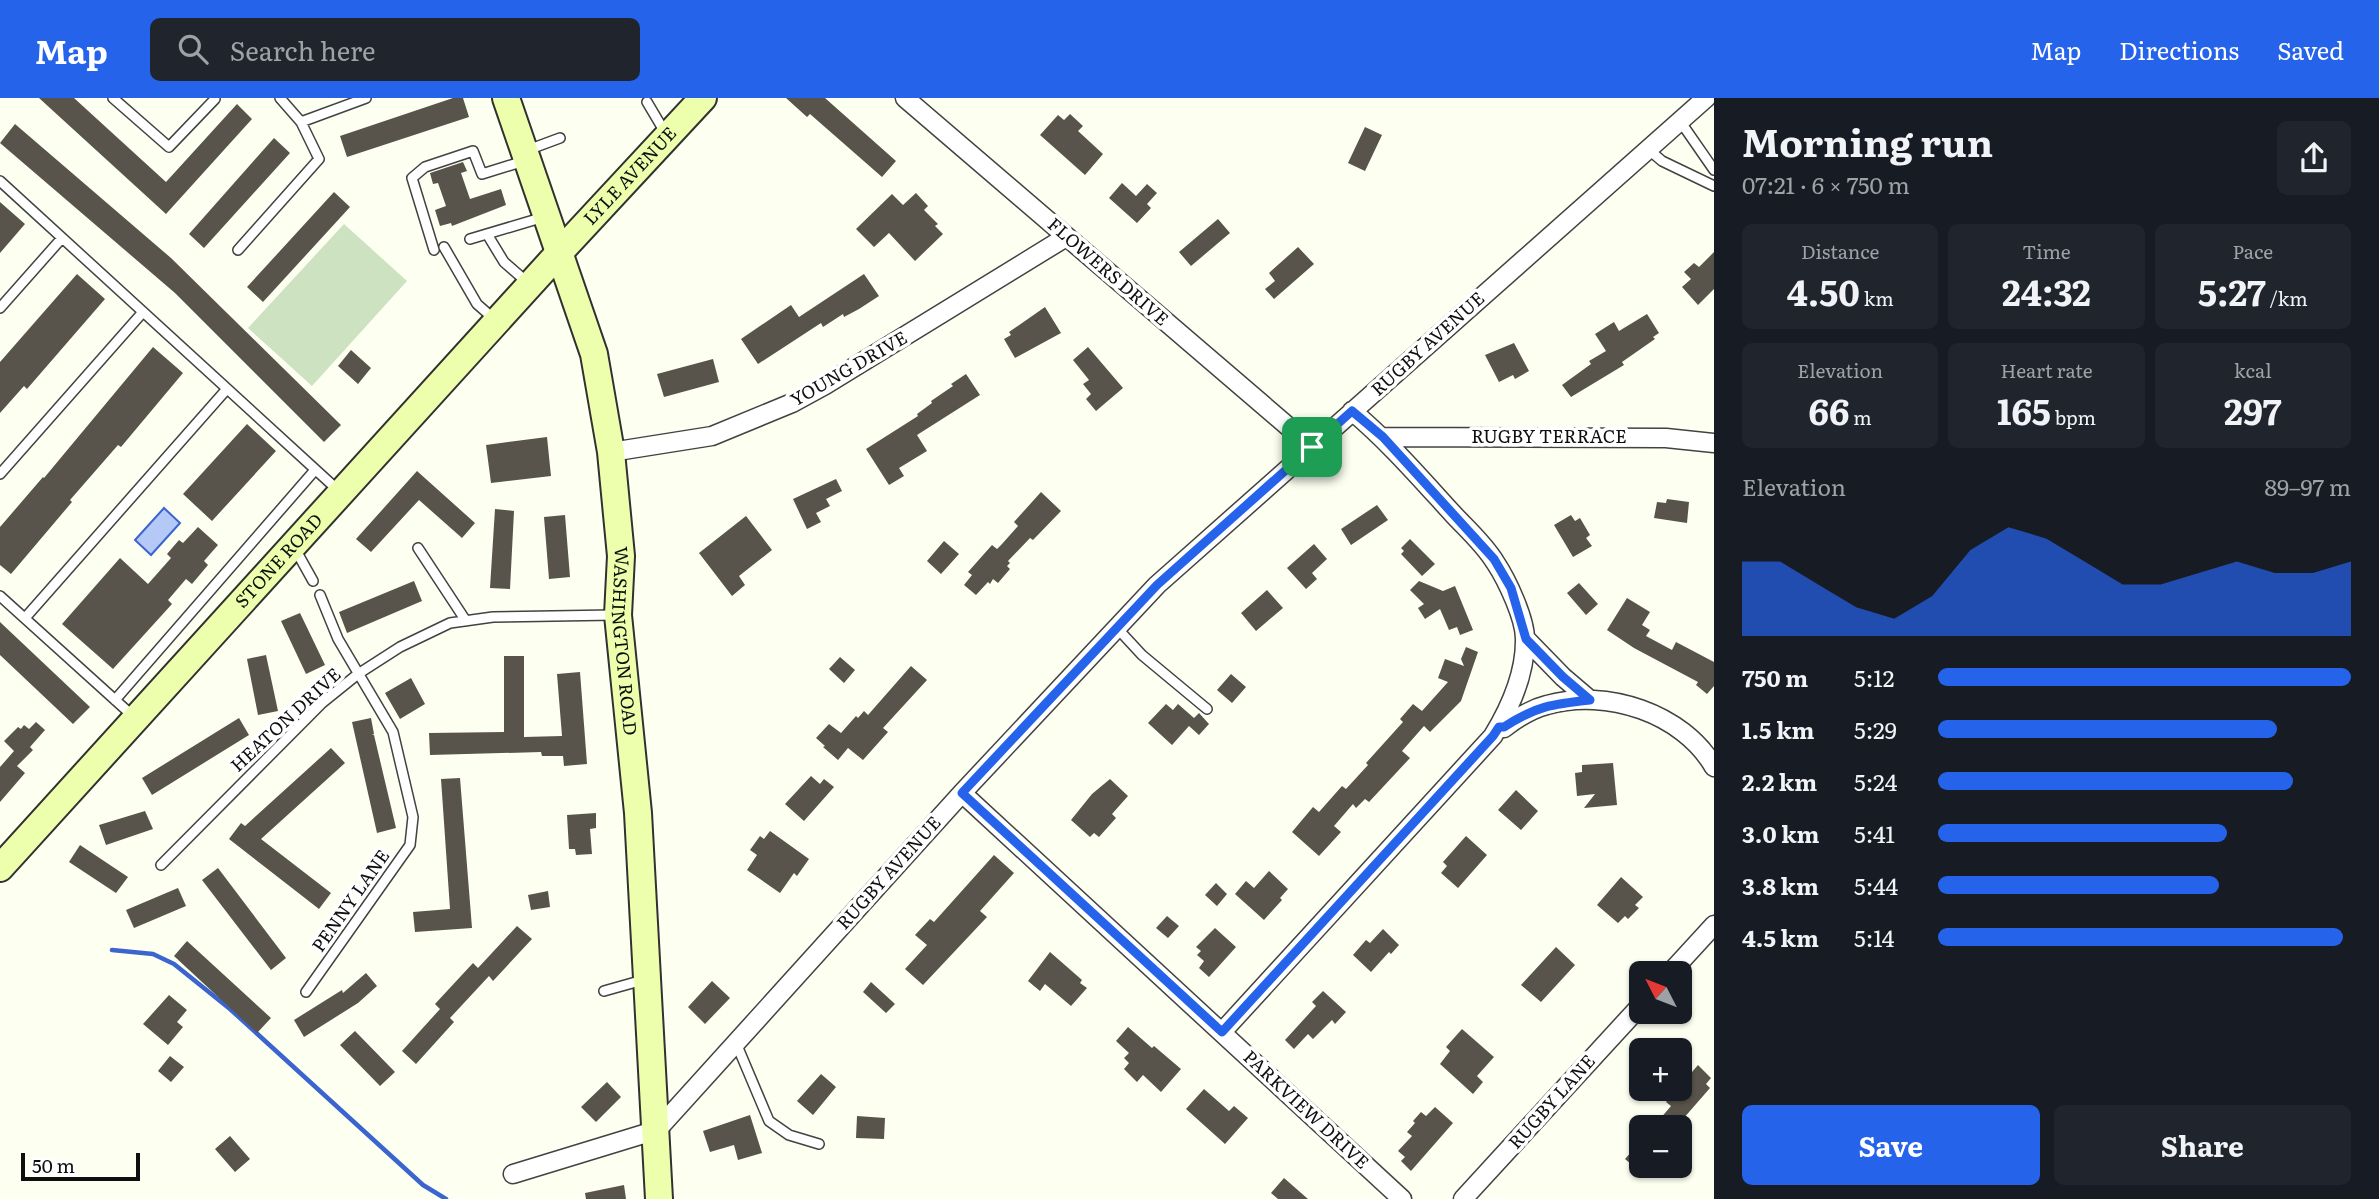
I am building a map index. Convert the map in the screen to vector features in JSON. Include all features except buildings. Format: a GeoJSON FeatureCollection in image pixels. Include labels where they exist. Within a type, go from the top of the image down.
{"type":"FeatureCollection","features":[{"type":"Feature","properties":{"kind":"street","name":"WASHINGTON ROAD"},"geometry":{"type":"LineString","coordinates":[[506,98],[594,354],[611,452],[621,556],[618,615],[638,813],[660,1199]]}},
{"type":"Feature","properties":{"kind":"street","name":"LYLE AVENUE"},"geometry":{"type":"LineString","coordinates":[[558,254],[703,98]]}},
{"type":"Feature","properties":{"kind":"street","name":"FLOWERS DRIVE"},"geometry":{"type":"LineString","coordinates":[[905,98],[1312,447]]}},
{"type":"Feature","properties":{"kind":"street","name":"RUGBY AVENUE"},"geometry":{"type":"LineString","coordinates":[[657,1130],[962,793],[1157,585],[1706,98]]}},
{"type":"Feature","properties":{"kind":"street","name":"YOUNG DRIVE"},"geometry":{"type":"LineString","coordinates":[[611,452],[712,436],[792,403],[825,386],[1066,237]]}},
{"type":"Feature","properties":{"kind":"street","name":"STONE ROAD"},"geometry":{"type":"LineString","coordinates":[[0,868],[558,254]]}},
{"type":"Feature","properties":{"kind":"street"},"geometry":{"type":"LineString","coordinates":[[1222,1032],[1484,746],[1499,727],[1511,704],[1519,679],[1526,639],[1511,588],[1494,559],[1383,437],[1352,411]]}},
{"type":"Feature","properties":{"kind":"street","name":"RUGBY TERRACE"},"geometry":{"type":"LineString","coordinates":[[1383,437],[1666,438],[1714,443]]}},
{"type":"Feature","properties":{"kind":"street"},"geometry":{"type":"LineString","coordinates":[[1526,639],[1590,700]]}},
{"type":"Feature","properties":{"kind":"street"},"geometry":{"type":"LineString","coordinates":[[1499,727],[1504,727],[1523,714],[1548,704],[1590,700],[1643,709],[1668,721],[1691,738],[1714,767]]}},
{"type":"Feature","properties":{"kind":"street","name":"PARKVIEW DRIVE"},"geometry":{"type":"LineString","coordinates":[[962,793],[1402,1199]]}},
{"type":"Feature","properties":{"kind":"street"},"geometry":{"type":"LineString","coordinates":[[1681,961],[1714,925]]}},
{"type":"Feature","properties":{"kind":"street","name":"RUGBY LANE"},"geometry":{"type":"LineString","coordinates":[[1464,1199],[1629,1018]]}},
{"type":"Feature","properties":{"kind":"street"},"geometry":{"type":"LineString","coordinates":[[513,1174],[657,1130]]}},
{"type":"Feature","properties":{"kind":"lane"},"geometry":{"type":"LineString","coordinates":[[113,98],[169,147],[215,99]]}},
{"type":"Feature","properties":{"kind":"lane"},"geometry":{"type":"LineString","coordinates":[[238,250],[319,159],[301,121],[280,98]]}},
{"type":"Feature","properties":{"kind":"lane"},"geometry":{"type":"LineString","coordinates":[[301,121],[366,98]]}},
{"type":"Feature","properties":{"kind":"lane"},"geometry":{"type":"LineString","coordinates":[[647,102],[667,136]]}},
{"type":"Feature","properties":{"kind":"lane"},"geometry":{"type":"LineString","coordinates":[[1679,121],[1714,170]]}},
{"type":"Feature","properties":{"kind":"lane"},"geometry":{"type":"LineString","coordinates":[[434,250],[412,178],[425,167],[473,151],[482,174],[559,138]]}},
{"type":"Feature","properties":{"kind":"lane"},"geometry":{"type":"LineString","coordinates":[[1648,149],[1662,161],[1714,186]]}},
{"type":"Feature","properties":{"kind":"lane"},"geometry":{"type":"LineString","coordinates":[[0,181],[341,493]]}},
{"type":"Feature","properties":{"kind":"lane"},"geometry":{"type":"LineString","coordinates":[[470,239],[545,217]]}},
{"type":"Feature","properties":{"kind":"lane"},"geometry":{"type":"LineString","coordinates":[[487,234],[504,262],[530,284]]}},
{"type":"Feature","properties":{"kind":"lane"},"geometry":{"type":"LineString","coordinates":[[0,308],[62,238]]}},
{"type":"Feature","properties":{"kind":"lane"},"geometry":{"type":"LineString","coordinates":[[444,247],[477,304],[496,321]]}},
{"type":"Feature","properties":{"kind":"lane"},"geometry":{"type":"LineString","coordinates":[[0,474],[143,312]]}},
{"type":"Feature","properties":{"kind":"lane"},"geometry":{"type":"LineString","coordinates":[[25,618],[226,390]]}},
{"type":"Feature","properties":{"kind":"lane"},"geometry":{"type":"LineString","coordinates":[[115,700],[315,470]]}},
{"type":"Feature","properties":{"kind":"lane"},"geometry":{"type":"LineString","coordinates":[[293,545],[313,582]]}},
{"type":"Feature","properties":{"kind":"lane"},"geometry":{"type":"LineString","coordinates":[[418,548],[466,621]]}},
{"type":"Feature","properties":{"kind":"lane","name":"PENNY LANE"},"geometry":{"type":"LineString","coordinates":[[306,992],[411,845],[413,817],[394,732],[338,639],[320,595]]}},
{"type":"Feature","properties":{"kind":"lane"},"geometry":{"type":"LineString","coordinates":[[0,596],[136,719]]}},
{"type":"Feature","properties":{"kind":"lane","name":"HEATON DRIVE"},"geometry":{"type":"LineString","coordinates":[[161,865],[322,703],[358,674],[401,647],[450,623],[493,617],[618,615]]}},
{"type":"Feature","properties":{"kind":"lane"},"geometry":{"type":"LineString","coordinates":[[1117,628],[1142,654],[1207,709]]}},
{"type":"Feature","properties":{"kind":"lane"},"geometry":{"type":"LineString","coordinates":[[604,990],[646,979]]}},
{"type":"Feature","properties":{"kind":"lane"},"geometry":{"type":"LineString","coordinates":[[736,1043],[769,1121],[789,1135],[819,1144]]}},
{"type":"Feature","properties":{"kind":"green space"},"geometry":{"type":"Polygon","coordinates":[[[344,224],[407,281],[312,386],[248,328],[344,224]]]}},
{"type":"Feature","properties":{"kind":"water"},"geometry":{"type":"Polygon","coordinates":[[[164,508],[180,523],[151,555],[135,540],[164,508]]]}},
{"type":"Feature","properties":{"kind":"waterway"},"geometry":{"type":"LineString","coordinates":[[112,950],[153,954],[174,964],[230,1009],[423,1185],[446,1199]]}},
{"type":"Feature","properties":{"kind":"route"},"geometry":{"type":"LineString","coordinates":[[1352,411],[1383,437],[1494,559],[1511,588],[1526,639],[1590,700],[1548,704],[1523,714],[1504,727],[1499,727],[1222,1032],[962,793],[1157,585],[1312,447],[1352,411]]}}]}
